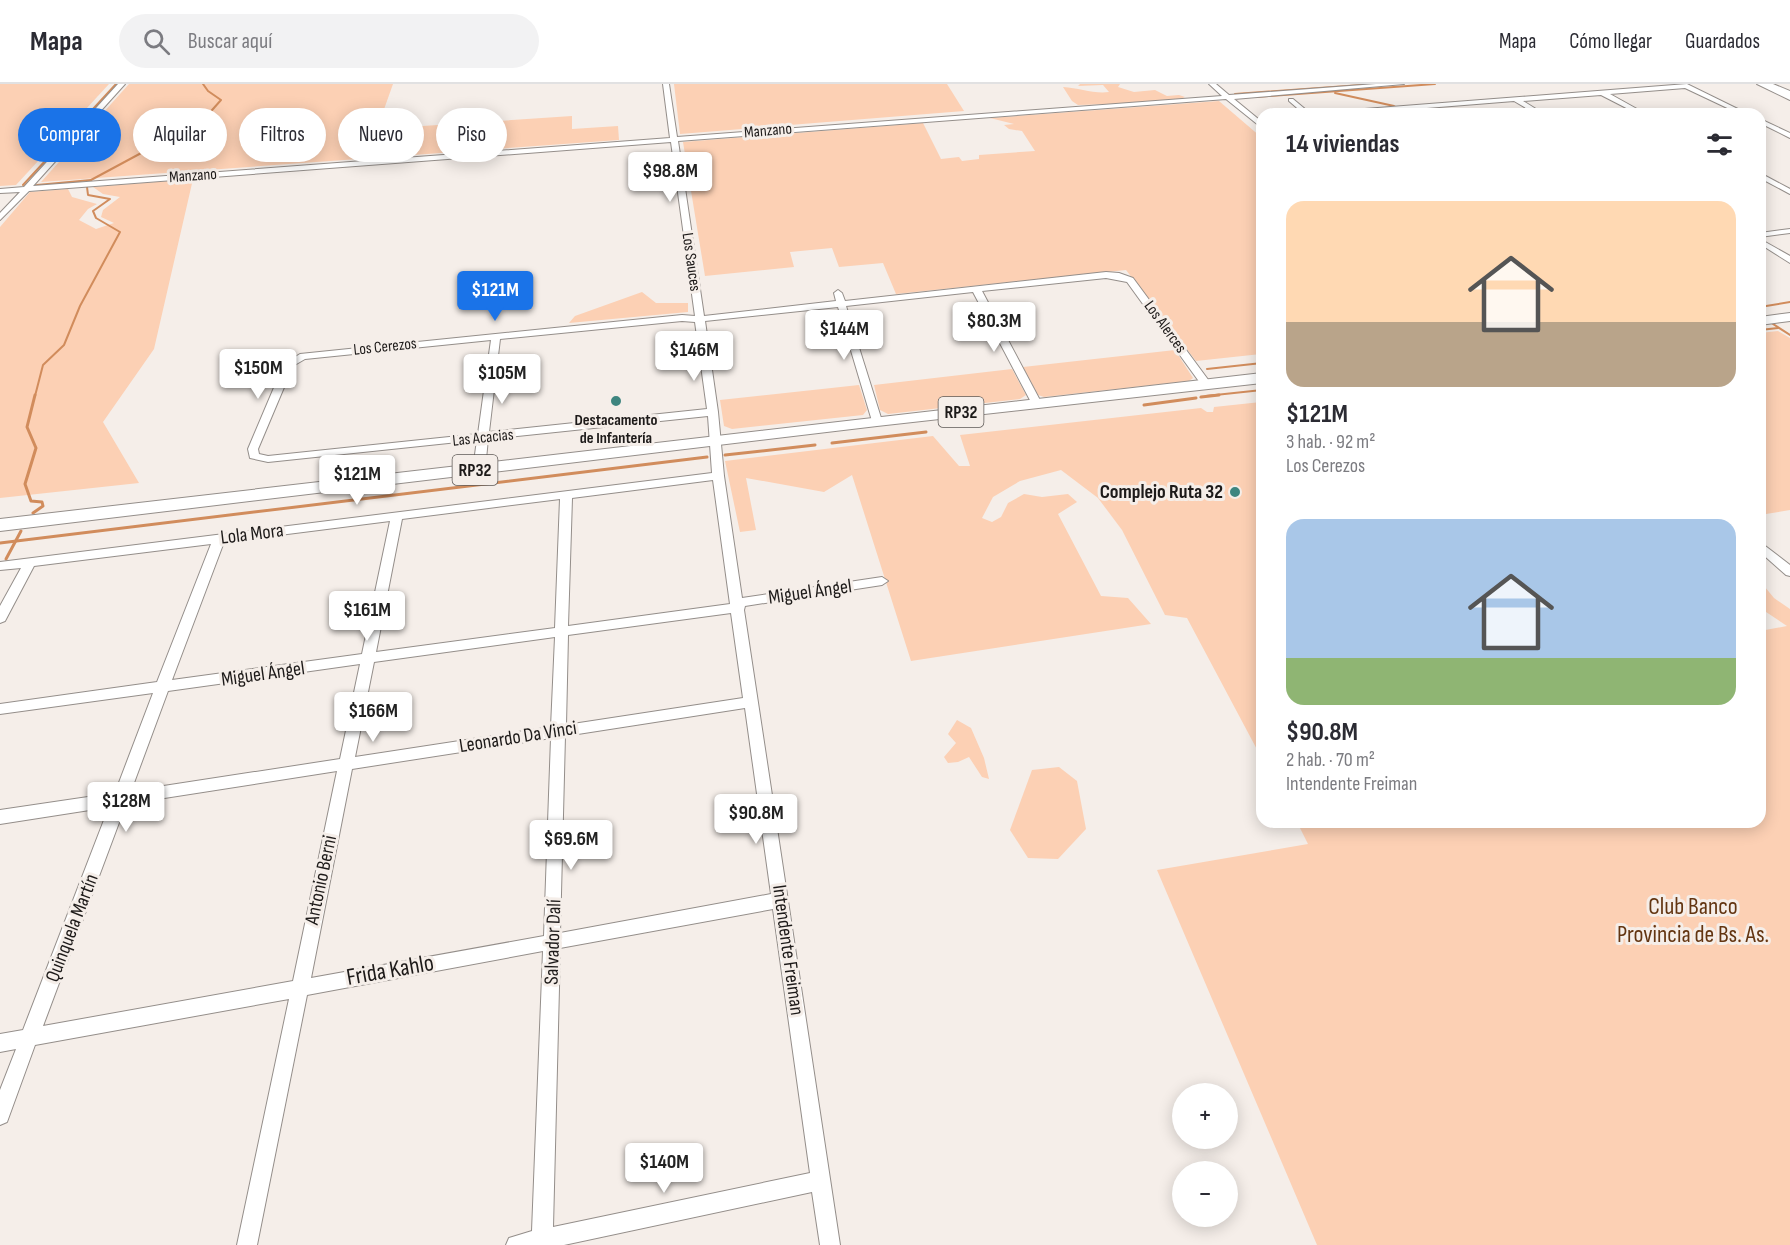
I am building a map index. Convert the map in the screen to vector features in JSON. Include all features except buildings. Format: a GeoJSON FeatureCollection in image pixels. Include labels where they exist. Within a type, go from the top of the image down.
{"type":"FeatureCollection","features":[{"type":"Feature","properties":{"kind":"highway"},"geometry":{"type":"LineString","coordinates":[[1763,84],[1790,96]]}},
{"type":"Feature","properties":{"kind":"main road","name":"RP32"},"geometry":{"type":"LineString","coordinates":[[0,525],[877,421],[1256,379]]}},
{"type":"Feature","properties":{"kind":"street"},"geometry":{"type":"LineString","coordinates":[[0,218],[122,84]]}},
{"type":"Feature","properties":{"kind":"street","name":"Los Sauces"},"geometry":{"type":"LineString","coordinates":[[666,84],[716,441]]}},
{"type":"Feature","properties":{"kind":"street"},"geometry":{"type":"LineString","coordinates":[[1212,84],[1256,121]]}},
{"type":"Feature","properties":{"kind":"street","name":"Manzano"},"geometry":{"type":"LineString","coordinates":[[0,190],[1401,84]]}},
{"type":"Feature","properties":{"kind":"street"},"geometry":{"type":"LineString","coordinates":[[1402,108],[1684,85],[1732,108]]}},
{"type":"Feature","properties":{"kind":"street"},"geometry":{"type":"LineString","coordinates":[[1602,92],[1632,108]]}},
{"type":"Feature","properties":{"kind":"street"},"geometry":{"type":"LineString","coordinates":[[1515,99],[1531,108]]}},
{"type":"Feature","properties":{"kind":"street"},"geometry":{"type":"LineString","coordinates":[[1291,100],[1301,108]]}},
{"type":"Feature","properties":{"kind":"street"},"geometry":{"type":"LineString","coordinates":[[1766,124],[1790,136]]}},
{"type":"Feature","properties":{"kind":"street"},"geometry":{"type":"LineString","coordinates":[[1766,178],[1790,192]]}},
{"type":"Feature","properties":{"kind":"street"},"geometry":{"type":"LineString","coordinates":[[1766,237],[1790,233]]}},
{"type":"Feature","properties":{"kind":"street"},"geometry":{"type":"LineString","coordinates":[[1766,242],[1790,260]]}},
{"type":"Feature","properties":{"kind":"street","name":"Los Cerezos"},"geometry":{"type":"LineString","coordinates":[[254,456],[254,449],[289,364],[296,358],[309,354],[682,318],[699,319],[1119,276]]}},
{"type":"Feature","properties":{"kind":"street","name":"Los Alerces"},"geometry":{"type":"LineString","coordinates":[[1119,276],[1130,280],[1207,385]]}},
{"type":"Feature","properties":{"kind":"street"},"geometry":{"type":"LineString","coordinates":[[976,289],[1037,404]]}},
{"type":"Feature","properties":{"kind":"street"},"geometry":{"type":"LineString","coordinates":[[838,293],[877,421]]}},
{"type":"Feature","properties":{"kind":"street"},"geometry":{"type":"LineString","coordinates":[[479,469],[496,336]]}},
{"type":"Feature","properties":{"kind":"street","name":"Las Acacias"},"geometry":{"type":"LineString","coordinates":[[254,456],[268,459],[484,438],[713,412]]}},
{"type":"Feature","properties":{"kind":"street","name":"Intendente Freiman"},"geometry":{"type":"LineString","coordinates":[[716,441],[718,477],[830,1245]]}},
{"type":"Feature","properties":{"kind":"street","name":"Lola Mora"},"geometry":{"type":"LineString","coordinates":[[0,566],[718,477]]}},
{"type":"Feature","properties":{"kind":"street","name":"Salvador Dalí"},"geometry":{"type":"LineString","coordinates":[[542,1242],[566,496]]}},
{"type":"Feature","properties":{"kind":"street","name":"Antonio Berni"},"geometry":{"type":"LineString","coordinates":[[247,1245],[397,516]]}},
{"type":"Feature","properties":{"kind":"street","name":"Quinquela Martín"},"geometry":{"type":"LineString","coordinates":[[0,1115],[219,538]]}},
{"type":"Feature","properties":{"kind":"street"},"geometry":{"type":"LineString","coordinates":[[1766,551],[1790,572]]}},
{"type":"Feature","properties":{"kind":"street"},"geometry":{"type":"LineString","coordinates":[[0,618],[30,562]]}},
{"type":"Feature","properties":{"kind":"street","name":"Miguel Ángel"},"geometry":{"type":"LineString","coordinates":[[0,709],[561,631],[882,581]]}},
{"type":"Feature","properties":{"kind":"street","name":"Leonardo Da Vinci"},"geometry":{"type":"LineString","coordinates":[[0,817],[751,702]]}},
{"type":"Feature","properties":{"kind":"street","name":"Frida Kahlo"},"geometry":{"type":"LineString","coordinates":[[0,1043],[781,900]]}},
{"type":"Feature","properties":{"kind":"street"},"geometry":{"type":"LineString","coordinates":[[516,1245],[542,1242],[821,1180]]}},
{"type":"Feature","properties":{"kind":"green space"},"geometry":{"type":"Polygon","coordinates":[[[0,84],[109,84],[87,108],[18,108],[18,162],[37,162],[16,185],[0,186],[0,84]]]}},
{"type":"Feature","properties":{"kind":"green space"},"geometry":{"type":"Polygon","coordinates":[[[129,84],[393,84],[384,108],[338,108],[338,160],[326,161],[326,108],[239,108],[239,162],[316,162],[41,182],[59,162],[121,162],[121,108],[107,108],[129,84]]]}},
{"type":"Feature","properties":{"kind":"green space"},"geometry":{"type":"Polygon","coordinates":[[[674,84],[947,84],[964,111],[680,134],[674,84]]]}},
{"type":"Feature","properties":{"kind":"green space"},"geometry":{"type":"Polygon","coordinates":[[[1080,84],[1120,84],[1118,87],[1134,92],[1155,90],[1167,96],[1185,97],[1174,102],[1128,107],[1110,104],[1078,105],[1072,101],[1063,87],[1109,92],[1103,85],[1078,86],[1080,84]]]}},
{"type":"Feature","properties":{"kind":"green space"},"geometry":{"type":"Polygon","coordinates":[[[1219,101],[1256,133],[1256,355],[1196,361],[1126,270],[896,294],[883,263],[839,267],[832,248],[790,252],[794,267],[705,276],[683,142],[923,123],[941,159],[959,157],[962,161],[979,159],[979,155],[1035,151],[1022,131],[1009,129],[1004,125],[1014,124],[990,118],[1219,101]]]}},
{"type":"Feature","properties":{"kind":"green space"},"geometry":{"type":"Polygon","coordinates":[[[572,116],[572,129],[618,126],[619,140],[507,148],[507,120],[572,116]]]}},
{"type":"Feature","properties":{"kind":"green space"},"geometry":{"type":"Polygon","coordinates":[[[436,125],[436,153],[424,154],[424,126],[436,125]]]}},
{"type":"Feature","properties":{"kind":"green space"},"geometry":{"type":"Polygon","coordinates":[[[193,179],[154,349],[103,422],[139,483],[0,498],[0,227],[30,192],[68,189],[72,197],[97,204],[88,209],[79,220],[96,229],[114,223],[101,217],[103,210],[120,197],[103,194],[93,187],[193,179]]]}},
{"type":"Feature","properties":{"kind":"green space"},"geometry":{"type":"Polygon","coordinates":[[[642,292],[656,303],[688,303],[688,312],[569,323],[575,316],[642,292]]]}},
{"type":"Feature","properties":{"kind":"green space"},"geometry":{"type":"Polygon","coordinates":[[[1778,331],[1790,338],[1790,510],[1766,514],[1766,332],[1778,331]]]}},
{"type":"Feature","properties":{"kind":"green space"},"geometry":{"type":"Polygon","coordinates":[[[1175,350],[1193,378],[1189,381],[1044,397],[1038,395],[1023,367],[1175,350]]]}},
{"type":"Feature","properties":{"kind":"green space"},"geometry":{"type":"Polygon","coordinates":[[[1012,369],[1026,395],[1020,399],[888,414],[880,410],[874,385],[1012,369]]]}},
{"type":"Feature","properties":{"kind":"green space"},"geometry":{"type":"Polygon","coordinates":[[[859,385],[867,410],[863,415],[732,429],[724,426],[720,400],[859,385]]]}},
{"type":"Feature","properties":{"kind":"green space"},"geometry":{"type":"Polygon","coordinates":[[[1256,403],[1256,748],[1187,618],[1165,615],[1122,530],[1098,498],[1061,470],[1020,481],[993,497],[982,518],[992,522],[1001,517],[1008,503],[1024,494],[1042,497],[1068,494],[1077,502],[1058,514],[1101,596],[1128,598],[1151,624],[911,661],[852,475],[824,492],[746,478],[756,530],[740,532],[725,461],[933,436],[959,466],[970,466],[960,435],[1201,408],[1207,412],[1213,412],[1214,407],[1256,403]]]}},
{"type":"Feature","properties":{"kind":"green space","name":"Club Banco Provincia de Bs. As."},"geometry":{"type":"Polygon","coordinates":[[[1766,588],[1774,598],[1790,609],[1790,1245],[1317,1245],[1157,870],[1308,844],[1300,828],[1766,828],[1766,630],[1787,626],[1766,612],[1766,588]]]}},
{"type":"Feature","properties":{"kind":"green space"},"geometry":{"type":"Polygon","coordinates":[[[957,720],[971,728],[984,758],[989,779],[982,777],[969,757],[948,763],[944,757],[956,743],[948,734],[957,720]]]}},
{"type":"Feature","properties":{"kind":"green space"},"geometry":{"type":"Polygon","coordinates":[[[1059,767],[1077,781],[1086,829],[1058,859],[1028,858],[1010,830],[1032,770],[1059,767]]]}},
{"type":"Feature","properties":{"kind":"waterway"},"geometry":{"type":"LineString","coordinates":[[23,185],[116,84]]}},
{"type":"Feature","properties":{"kind":"waterway"},"geometry":{"type":"LineString","coordinates":[[37,185],[91,180],[171,137],[192,123],[205,118],[221,100],[208,91],[203,84]]}},
{"type":"Feature","properties":{"kind":"waterway"},"geometry":{"type":"LineString","coordinates":[[1235,94],[1375,84]]}},
{"type":"Feature","properties":{"kind":"waterway"},"geometry":{"type":"LineString","coordinates":[[1256,97],[1435,84]]}},
{"type":"Feature","properties":{"kind":"waterway"},"geometry":{"type":"LineString","coordinates":[[1335,93],[1397,108]]}},
{"type":"Feature","properties":{"kind":"waterway"},"geometry":{"type":"LineString","coordinates":[[35,396],[43,365],[64,345],[80,306],[120,232],[96,218],[93,211],[110,199],[88,195],[87,187]]}},
{"type":"Feature","properties":{"kind":"waterway"},"geometry":{"type":"LineString","coordinates":[[1766,306],[1790,302]]}},
{"type":"Feature","properties":{"kind":"waterway"},"geometry":{"type":"LineString","coordinates":[[1770,322],[1790,335]]}},
{"type":"Feature","properties":{"kind":"waterway"},"geometry":{"type":"LineString","coordinates":[[1766,329],[1778,328]]}},
{"type":"Feature","properties":{"kind":"waterway"},"geometry":{"type":"LineString","coordinates":[[1207,369],[1256,364]]}},
{"type":"Feature","properties":{"kind":"waterway"},"geometry":{"type":"LineString","coordinates":[[1206,396],[1256,391]]}},
{"type":"Feature","properties":{"kind":"waterway"},"geometry":{"type":"LineString","coordinates":[[33,513],[43,506],[42,502],[31,501],[25,484],[36,448],[27,427],[35,395]]}},
{"type":"Feature","properties":{"kind":"waterway"},"geometry":{"type":"LineString","coordinates":[[1201,397],[1219,395]]}},
{"type":"Feature","properties":{"kind":"waterway"},"geometry":{"type":"LineString","coordinates":[[1144,405],[1196,398]]}},
{"type":"Feature","properties":{"kind":"waterway"},"geometry":{"type":"LineString","coordinates":[[832,443],[926,432]]}},
{"type":"Feature","properties":{"kind":"waterway"},"geometry":{"type":"LineString","coordinates":[[725,455],[815,445]]}},
{"type":"Feature","properties":{"kind":"waterway"},"geometry":{"type":"LineString","coordinates":[[16,541],[707,457]]}},
{"type":"Feature","properties":{"kind":"waterway"},"geometry":{"type":"LineString","coordinates":[[16,541],[21,531]]}},
{"type":"Feature","properties":{"kind":"waterway"},"geometry":{"type":"LineString","coordinates":[[0,543],[16,541]]}},
{"type":"Feature","properties":{"kind":"waterway"},"geometry":{"type":"LineString","coordinates":[[6,559],[16,541]]}},
{"type":"Feature","properties":{"kind":"place","name":"Destacamento de Infantería"},"geometry":{"type":"Point","coordinates":[616,401]}},
{"type":"Feature","properties":{"kind":"place","name":"Complejo Ruta 32"},"geometry":{"type":"Point","coordinates":[1235,492]}}]}
